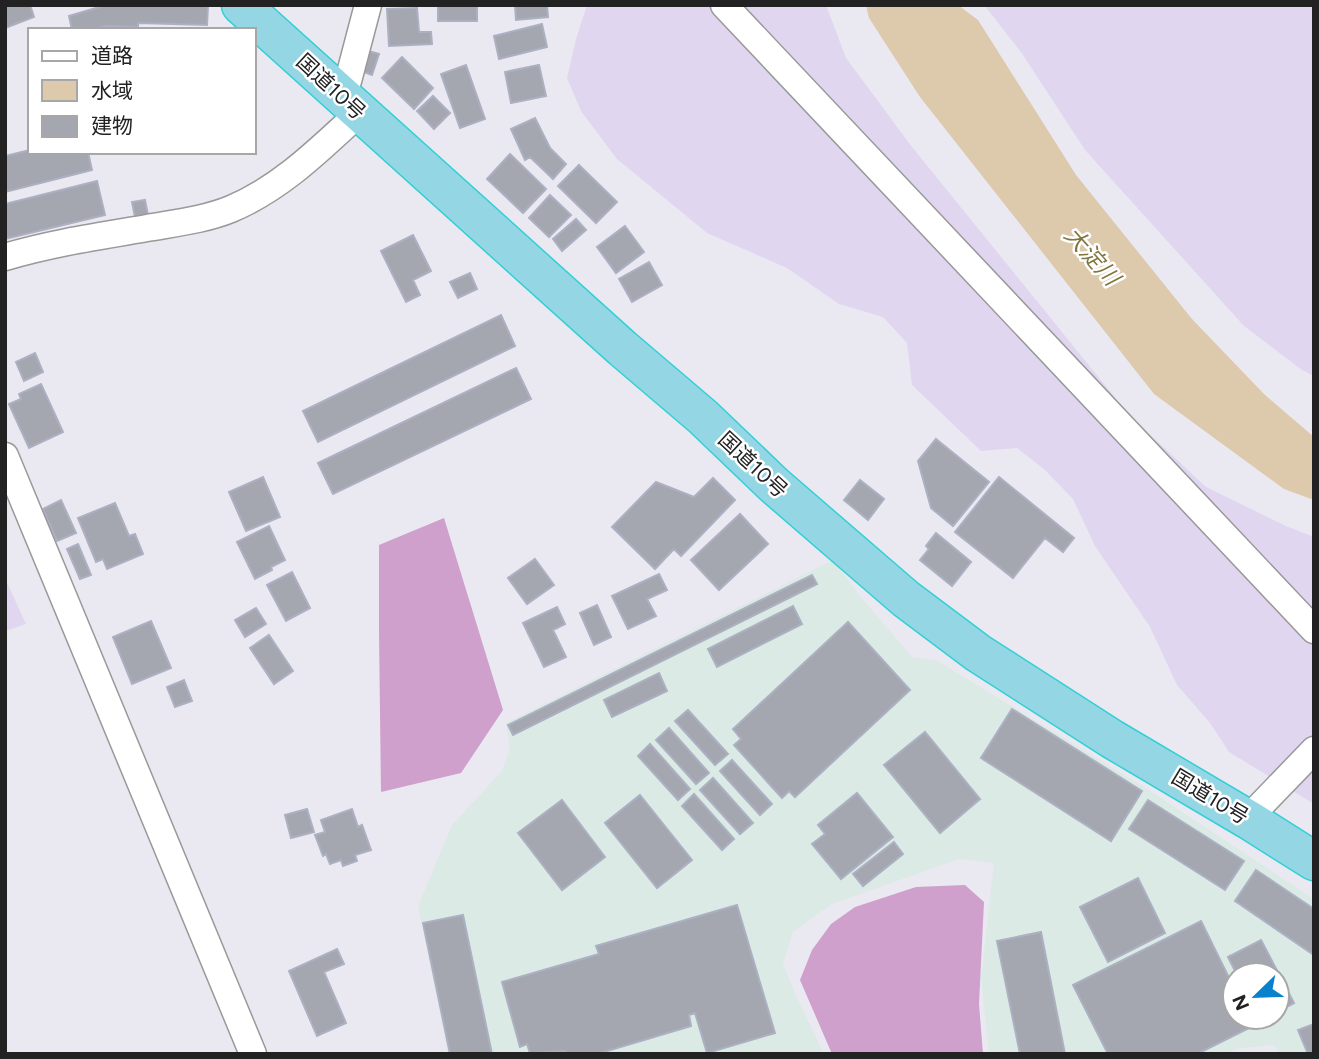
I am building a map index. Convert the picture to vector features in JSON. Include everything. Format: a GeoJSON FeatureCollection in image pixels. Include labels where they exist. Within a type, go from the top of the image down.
{"type":"FeatureCollection","features":[{"type":"Feature","properties":{"kind":"highway","name":"国道10号"},"geometry":{"type":"LineString","coordinates":[[241,5],[622,348],[702,416],[774,485],[906,599],[978,653],[1078,718],[1314,861]]}},
{"type":"Feature","properties":{"kind":"street"},"geometry":{"type":"LineString","coordinates":[[333,86],[348,81],[369,5]]}},
{"type":"Feature","properties":{"kind":"street"},"geometry":{"type":"LineString","coordinates":[[724,5],[1314,630]]}},
{"type":"Feature","properties":{"kind":"street"},"geometry":{"type":"LineString","coordinates":[[5,257],[54,244],[203,219],[232,209],[268,189],[311,158],[359,113]]}},
{"type":"Feature","properties":{"kind":"street"},"geometry":{"type":"LineString","coordinates":[[5,456],[253,1054]]}},
{"type":"Feature","properties":{"kind":"street"},"geometry":{"type":"LineString","coordinates":[[1249,820],[1314,750]]}},
{"type":"Feature","properties":{"kind":"shaded area"},"geometry":{"type":"Polygon","coordinates":[[[587,5],[826,5],[846,58],[912,147],[1130,416],[1206,487],[1314,537],[1314,804],[1229,752],[1210,723],[1177,685],[1150,627],[1095,546],[1073,499],[1045,470],[1017,448],[981,451],[912,385],[907,343],[883,317],[839,304],[787,268],[707,233],[617,159],[581,111],[567,78],[587,5]]]}},
{"type":"Feature","properties":{"kind":"shaded area"},"geometry":{"type":"Polygon","coordinates":[[[984,5],[1314,5],[1314,376],[1244,326],[1085,150],[1021,52],[984,5]]]}},
{"type":"Feature","properties":{"kind":"shaded area"},"geometry":{"type":"Polygon","coordinates":[[[444,518],[503,710],[461,773],[381,792],[379,545],[444,518]]]}},
{"type":"Feature","properties":{"kind":"shaded area"},"geometry":{"type":"Polygon","coordinates":[[[833,560],[912,657],[936,660],[1146,788],[1314,899],[1314,1054],[1280,1054],[1274,1045],[1235,1049],[1226,1054],[989,1054],[981,978],[994,863],[959,859],[832,904],[793,932],[783,964],[824,1054],[448,1054],[418,906],[452,825],[502,771],[510,749],[506,723],[833,560]]]}},
{"type":"Feature","properties":{"kind":"shaded area"},"geometry":{"type":"Polygon","coordinates":[[[5,578],[26,624],[5,631],[5,578]]]}},
{"type":"Feature","properties":{"kind":"shaded area"},"geometry":{"type":"Polygon","coordinates":[[[965,885],[984,902],[979,1004],[983,1054],[832,1054],[800,980],[812,950],[831,924],[855,907],[916,887],[965,885]]]}},
{"type":"Feature","properties":{"kind":"water","name":"大淀川"},"geometry":{"type":"Polygon","coordinates":[[[866,5],[958,5],[978,20],[1076,175],[1192,319],[1264,394],[1314,437],[1314,500],[1284,489],[1154,394],[920,97],[869,18],[866,5]]]}},
{"type":"Feature","properties":{"kind":"building"},"geometry":{"type":"Polygon","coordinates":[[[5,5],[30,5],[34,17],[5,28],[5,5]]]}},
{"type":"Feature","properties":{"kind":"building"},"geometry":{"type":"Polygon","coordinates":[[[106,5],[208,6],[207,25],[138,23],[138,27],[72,28],[69,16],[106,5]]]}},
{"type":"Feature","properties":{"kind":"building"},"geometry":{"type":"Polygon","coordinates":[[[438,5],[477,5],[477,21],[438,21],[438,5]]]}},
{"type":"Feature","properties":{"kind":"building"},"geometry":{"type":"Polygon","coordinates":[[[515,5],[547,5],[548,17],[516,20],[515,5]]]}},
{"type":"Feature","properties":{"kind":"building"},"geometry":{"type":"Polygon","coordinates":[[[417,8],[419,32],[431,32],[432,44],[389,46],[387,9],[417,8]]]}},
{"type":"Feature","properties":{"kind":"building"},"geometry":{"type":"Polygon","coordinates":[[[542,24],[547,47],[499,59],[494,36],[542,24]]]}},
{"type":"Feature","properties":{"kind":"building"},"geometry":{"type":"Polygon","coordinates":[[[365,50],[379,54],[372,75],[358,70],[365,50]]]}},
{"type":"Feature","properties":{"kind":"building"},"geometry":{"type":"Polygon","coordinates":[[[402,57],[433,88],[414,109],[382,78],[402,57]]]}},
{"type":"Feature","properties":{"kind":"building"},"geometry":{"type":"Polygon","coordinates":[[[466,65],[485,119],[460,128],[441,74],[466,65]]]}},
{"type":"Feature","properties":{"kind":"building"},"geometry":{"type":"Polygon","coordinates":[[[539,65],[546,96],[511,103],[505,72],[539,65]]]}},
{"type":"Feature","properties":{"kind":"building"},"geometry":{"type":"Polygon","coordinates":[[[433,96],[450,113],[434,129],[417,111],[433,96]]]}},
{"type":"Feature","properties":{"kind":"building"},"geometry":{"type":"Polygon","coordinates":[[[535,118],[550,148],[566,164],[553,179],[530,157],[525,160],[511,129],[535,118]]]}},
{"type":"Feature","properties":{"kind":"building"},"geometry":{"type":"Polygon","coordinates":[[[28,150],[28,154],[88,154],[92,170],[5,192],[5,156],[28,150]]]}},
{"type":"Feature","properties":{"kind":"building"},"geometry":{"type":"Polygon","coordinates":[[[510,154],[546,189],[523,213],[487,179],[510,154]]]}},
{"type":"Feature","properties":{"kind":"building"},"geometry":{"type":"Polygon","coordinates":[[[579,165],[617,202],[596,223],[558,186],[579,165]]]}},
{"type":"Feature","properties":{"kind":"building"},"geometry":{"type":"Polygon","coordinates":[[[97,181],[105,215],[5,239],[5,204],[97,181]]]}},
{"type":"Feature","properties":{"kind":"building"},"geometry":{"type":"Polygon","coordinates":[[[550,195],[571,215],[549,237],[529,218],[550,195]]]}},
{"type":"Feature","properties":{"kind":"building"},"geometry":{"type":"Polygon","coordinates":[[[145,200],[148,215],[135,217],[132,202],[145,200]]]}},
{"type":"Feature","properties":{"kind":"building"},"geometry":{"type":"Polygon","coordinates":[[[576,219],[586,230],[562,251],[553,239],[576,219]]]}},
{"type":"Feature","properties":{"kind":"building"},"geometry":{"type":"Polygon","coordinates":[[[625,226],[644,252],[616,273],[597,247],[625,226]]]}},
{"type":"Feature","properties":{"kind":"building"},"geometry":{"type":"Polygon","coordinates":[[[413,235],[431,271],[413,280],[420,295],[406,302],[381,251],[413,235]]]}},
{"type":"Feature","properties":{"kind":"building"},"geometry":{"type":"Polygon","coordinates":[[[649,262],[662,285],[632,302],[619,279],[649,262]]]}},
{"type":"Feature","properties":{"kind":"building"},"geometry":{"type":"Polygon","coordinates":[[[470,273],[477,289],[458,298],[450,282],[470,273]]]}},
{"type":"Feature","properties":{"kind":"building"},"geometry":{"type":"Polygon","coordinates":[[[501,315],[515,346],[318,442],[303,411],[501,315]]]}},
{"type":"Feature","properties":{"kind":"building"},"geometry":{"type":"Polygon","coordinates":[[[35,353],[43,372],[24,381],[16,362],[35,353]]]}},
{"type":"Feature","properties":{"kind":"building"},"geometry":{"type":"Polygon","coordinates":[[[516,368],[531,399],[333,494],[318,463],[516,368]]]}},
{"type":"Feature","properties":{"kind":"building"},"geometry":{"type":"Polygon","coordinates":[[[41,384],[63,432],[29,448],[9,404],[21,399],[19,394],[41,384]]]}},
{"type":"Feature","properties":{"kind":"building"},"geometry":{"type":"Polygon","coordinates":[[[936,439],[989,482],[953,526],[931,508],[918,461],[936,439]]]}},
{"type":"Feature","properties":{"kind":"building"},"geometry":{"type":"Polygon","coordinates":[[[263,477],[280,517],[246,531],[229,492],[263,477]]]}},
{"type":"Feature","properties":{"kind":"building"},"geometry":{"type":"Polygon","coordinates":[[[999,477],[1074,538],[1063,552],[1045,538],[1013,578],[955,532],[999,477]]]}},
{"type":"Feature","properties":{"kind":"building"},"geometry":{"type":"Polygon","coordinates":[[[713,478],[735,500],[681,556],[674,549],[655,569],[612,527],[656,482],[694,497],[713,478]]]}},
{"type":"Feature","properties":{"kind":"building"},"geometry":{"type":"Polygon","coordinates":[[[860,480],[884,499],[868,520],[844,500],[860,480]]]}},
{"type":"Feature","properties":{"kind":"building"},"geometry":{"type":"Polygon","coordinates":[[[61,500],[76,533],[57,541],[43,509],[61,500]]]}},
{"type":"Feature","properties":{"kind":"building"},"geometry":{"type":"Polygon","coordinates":[[[115,503],[129,536],[135,534],[143,554],[107,569],[103,559],[96,562],[78,518],[115,503]]]}},
{"type":"Feature","properties":{"kind":"building"},"geometry":{"type":"Polygon","coordinates":[[[740,514],[768,544],[719,590],[691,560],[740,514]]]}},
{"type":"Feature","properties":{"kind":"building"},"geometry":{"type":"Polygon","coordinates":[[[269,526],[285,560],[255,579],[237,542],[269,526]]]}},
{"type":"Feature","properties":{"kind":"building"},"geometry":{"type":"Polygon","coordinates":[[[936,533],[971,562],[952,586],[920,560],[929,549],[926,546],[936,533]]]}},
{"type":"Feature","properties":{"kind":"building"},"geometry":{"type":"Polygon","coordinates":[[[78,544],[91,575],[80,579],[67,549],[78,544]]]}},
{"type":"Feature","properties":{"kind":"building"},"geometry":{"type":"Polygon","coordinates":[[[535,559],[554,585],[527,604],[508,578],[535,559]]]}},
{"type":"Feature","properties":{"kind":"building"},"geometry":{"type":"Polygon","coordinates":[[[292,572],[310,608],[286,621],[267,585],[292,572]]]}},
{"type":"Feature","properties":{"kind":"building"},"geometry":{"type":"Polygon","coordinates":[[[659,574],[667,590],[647,599],[656,616],[628,629],[612,596],[659,574]]]}},
{"type":"Feature","properties":{"kind":"building"},"geometry":{"type":"Polygon","coordinates":[[[812,575],[817,584],[513,735],[508,725],[812,575]]]}},
{"type":"Feature","properties":{"kind":"building"},"geometry":{"type":"Polygon","coordinates":[[[597,605],[611,637],[594,645],[580,613],[597,605]]]}},
{"type":"Feature","properties":{"kind":"building"},"geometry":{"type":"Polygon","coordinates":[[[793,606],[802,624],[717,667],[708,649],[793,606]]]}},
{"type":"Feature","properties":{"kind":"building"},"geometry":{"type":"Polygon","coordinates":[[[557,607],[565,624],[553,630],[566,657],[544,667],[523,623],[557,607]]]}},
{"type":"Feature","properties":{"kind":"building"},"geometry":{"type":"Polygon","coordinates":[[[256,608],[266,624],[245,637],[235,620],[256,608]]]}},
{"type":"Feature","properties":{"kind":"building"},"geometry":{"type":"Polygon","coordinates":[[[151,621],[171,668],[132,684],[113,637],[151,621]]]}},
{"type":"Feature","properties":{"kind":"building"},"geometry":{"type":"Polygon","coordinates":[[[848,622],[910,690],[795,797],[789,791],[782,798],[734,745],[741,739],[733,729],[848,622]]]}},
{"type":"Feature","properties":{"kind":"building"},"geometry":{"type":"Polygon","coordinates":[[[269,635],[293,671],[274,684],[250,648],[269,635]]]}},
{"type":"Feature","properties":{"kind":"building"},"geometry":{"type":"Polygon","coordinates":[[[659,673],[667,691],[612,717],[604,700],[659,673]]]}},
{"type":"Feature","properties":{"kind":"building"},"geometry":{"type":"Polygon","coordinates":[[[184,680],[192,701],[175,707],[167,687],[184,680]]]}},
{"type":"Feature","properties":{"kind":"building"},"geometry":{"type":"Polygon","coordinates":[[[1012,709],[1142,791],[1111,841],[981,758],[1012,709]]]}},
{"type":"Feature","properties":{"kind":"building"},"geometry":{"type":"Polygon","coordinates":[[[688,710],[728,754],[715,765],[675,721],[688,710]]]}},
{"type":"Feature","properties":{"kind":"building"},"geometry":{"type":"Polygon","coordinates":[[[669,728],[709,773],[696,784],[656,740],[669,728]]]}},
{"type":"Feature","properties":{"kind":"building"},"geometry":{"type":"Polygon","coordinates":[[[925,732],[980,799],[940,833],[884,765],[925,732]]]}},
{"type":"Feature","properties":{"kind":"building"},"geometry":{"type":"Polygon","coordinates":[[[650,744],[690,789],[678,800],[638,756],[650,744]]]}},
{"type":"Feature","properties":{"kind":"building"},"geometry":{"type":"Polygon","coordinates":[[[732,760],[772,804],[760,815],[720,771],[732,760]]]}},
{"type":"Feature","properties":{"kind":"building"},"geometry":{"type":"Polygon","coordinates":[[[713,778],[753,823],[740,834],[700,790],[713,778]]]}},
{"type":"Feature","properties":{"kind":"building"},"geometry":{"type":"Polygon","coordinates":[[[857,793],[893,837],[841,879],[812,844],[825,834],[818,825],[857,793]]]}},
{"type":"Feature","properties":{"kind":"building"},"geometry":{"type":"Polygon","coordinates":[[[694,794],[734,839],[722,850],[682,806],[694,794]]]}},
{"type":"Feature","properties":{"kind":"building"},"geometry":{"type":"Polygon","coordinates":[[[640,795],[692,860],[657,888],[605,823],[640,795]]]}},
{"type":"Feature","properties":{"kind":"building"},"geometry":{"type":"Polygon","coordinates":[[[562,800],[605,857],[562,890],[518,833],[562,800]]]}},
{"type":"Feature","properties":{"kind":"building"},"geometry":{"type":"Polygon","coordinates":[[[1148,800],[1244,861],[1225,890],[1129,829],[1148,800]]]}},
{"type":"Feature","properties":{"kind":"building"},"geometry":{"type":"Polygon","coordinates":[[[307,809],[314,832],[291,838],[285,815],[307,809]]]}},
{"type":"Feature","properties":{"kind":"building"},"geometry":{"type":"Polygon","coordinates":[[[352,809],[358,827],[362,825],[371,850],[355,855],[357,861],[343,866],[341,860],[330,864],[326,854],[323,856],[315,835],[325,832],[321,820],[352,809]]]}},
{"type":"Feature","properties":{"kind":"building"},"geometry":{"type":"Polygon","coordinates":[[[894,842],[903,854],[863,886],[853,874],[894,842]]]}},
{"type":"Feature","properties":{"kind":"building"},"geometry":{"type":"Polygon","coordinates":[[[1256,870],[1314,909],[1314,955],[1235,901],[1256,870]]]}},
{"type":"Feature","properties":{"kind":"building"},"geometry":{"type":"Polygon","coordinates":[[[1138,878],[1165,933],[1108,962],[1080,907],[1138,878]]]}},
{"type":"Feature","properties":{"kind":"building"},"geometry":{"type":"Polygon","coordinates":[[[737,905],[775,1033],[707,1053],[695,1013],[689,1015],[691,1026],[597,1054],[566,1054],[565,1051],[530,1053],[527,1044],[520,1047],[502,982],[599,954],[596,946],[737,905]]]}},
{"type":"Feature","properties":{"kind":"building"},"geometry":{"type":"Polygon","coordinates":[[[463,915],[492,1054],[450,1054],[423,923],[463,915]]]}},
{"type":"Feature","properties":{"kind":"building"},"geometry":{"type":"Polygon","coordinates":[[[1201,921],[1221,962],[1221,1031],[1243,1031],[1197,1054],[1108,1054],[1073,985],[1201,921]]]}},
{"type":"Feature","properties":{"kind":"building"},"geometry":{"type":"Polygon","coordinates":[[[1041,932],[1065,1054],[1020,1054],[997,941],[1041,932]]]}},
{"type":"Feature","properties":{"kind":"building"},"geometry":{"type":"Polygon","coordinates":[[[1261,940],[1272,961],[1230,961],[1228,957],[1261,940]]]}},
{"type":"Feature","properties":{"kind":"building"},"geometry":{"type":"Polygon","coordinates":[[[337,949],[344,964],[324,972],[346,1023],[317,1036],[289,971],[337,949]]]}},
{"type":"Feature","properties":{"kind":"building"},"geometry":{"type":"Polygon","coordinates":[[[1314,1024],[1314,1054],[1308,1054],[1298,1030],[1314,1024]]]}}]}
